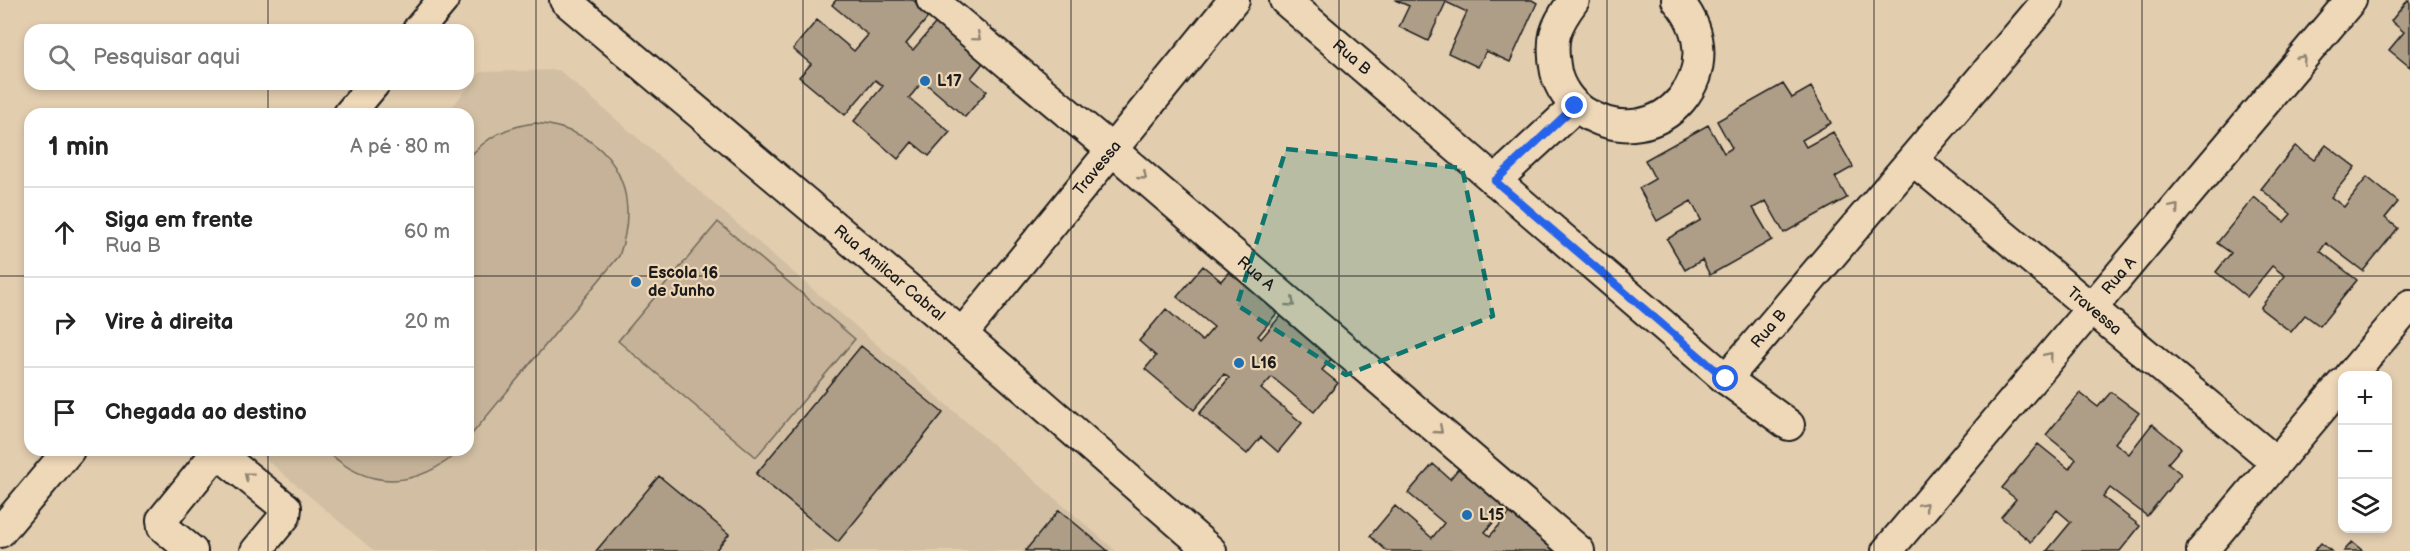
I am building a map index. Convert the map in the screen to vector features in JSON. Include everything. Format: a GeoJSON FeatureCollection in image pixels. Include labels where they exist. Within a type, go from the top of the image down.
{"type":"FeatureCollection","features":[{"type":"Feature","properties":{"kind":"street"},"geometry":{"type":"LineString","coordinates":[[423,24],[443,0]]}},
{"type":"Feature","properties":{"kind":"street","name":"Rua Amilcar Cabral"},"geometry":{"type":"LineString","coordinates":[[565,0],[962,334],[1211,551]]}},
{"type":"Feature","properties":{"kind":"street","name":"Rua A"},"geometry":{"type":"LineString","coordinates":[[932,0],[1111,149],[1579,551]]}},
{"type":"Feature","properties":{"kind":"street","name":"Travessa"},"geometry":{"type":"LineString","coordinates":[[962,334],[1234,0]]}},
{"type":"Feature","properties":{"kind":"street","name":"Rua B"},"geometry":{"type":"LineString","coordinates":[[1285,0],[1726,379],[1912,160],[2033,5]]}},
{"type":"Feature","properties":{"kind":"street"},"geometry":{"type":"LineString","coordinates":[[1574,0],[1558,22],[1552,47],[1558,82],[1575,106],[1597,120],[1619,126],[1644,124],[1668,114],[1681,101],[1695,80],[1700,61],[1698,35],[1689,14],[1677,0]]}},
{"type":"Feature","properties":{"kind":"street","name":"Rua A"},"geometry":{"type":"LineString","coordinates":[[1887,551],[2351,0]]}},
{"type":"Feature","properties":{"kind":"street"},"geometry":{"type":"LineString","coordinates":[[354,108],[369,90]]}},
{"type":"Feature","properties":{"kind":"street"},"geometry":{"type":"LineString","coordinates":[[1495,181],[1575,106]]}},
{"type":"Feature","properties":{"kind":"street","name":"Travessa"},"geometry":{"type":"LineString","coordinates":[[1912,160],[2276,462]]}},
{"type":"Feature","properties":{"kind":"street"},"geometry":{"type":"LineString","coordinates":[[2353,371],[2410,305]]}},
{"type":"Feature","properties":{"kind":"street"},"geometry":{"type":"LineString","coordinates":[[1726,379],[1789,425]]}},
{"type":"Feature","properties":{"kind":"street"},"geometry":{"type":"LineString","coordinates":[[2202,551],[2338,390]]}},
{"type":"Feature","properties":{"kind":"street"},"geometry":{"type":"LineString","coordinates":[[0,532],[64,456]]}},
{"type":"Feature","properties":{"kind":"street"},"geometry":{"type":"LineString","coordinates":[[192,551],[163,527],[162,520],[214,456]]}},
{"type":"Feature","properties":{"kind":"street"},"geometry":{"type":"LineString","coordinates":[[221,456],[286,508],[285,516],[256,551]]}},
{"type":"Feature","properties":{"kind":"highlighted area"},"geometry":{"type":"Polygon","coordinates":[[[1286,149],[1462,168],[1493,316],[1346,375],[1237,305],[1286,149]]]}},
{"type":"Feature","properties":{"kind":"shaded area","name":"Escola 16 de Junho"},"geometry":{"type":"Polygon","coordinates":[[[559,70],[1116,551],[374,551],[262,456],[474,456],[474,108],[451,108],[466,90],[474,90],[474,80],[481,72],[559,70]]]}},
{"type":"Feature","properties":{"kind":"shaded area"},"geometry":{"type":"Polygon","coordinates":[[[535,123],[561,128],[583,137],[601,150],[614,166],[623,185],[627,207],[626,230],[619,256],[474,432],[474,152],[498,134],[515,127],[535,123]]]}},
{"type":"Feature","properties":{"kind":"shaded area"},"geometry":{"type":"Polygon","coordinates":[[[718,222],[855,339],[756,457],[618,341],[718,222]]]}},
{"type":"Feature","properties":{"kind":"shaded area"},"geometry":{"type":"Polygon","coordinates":[[[333,456],[453,456],[427,472],[410,478],[393,480],[359,473],[333,456]]]}},
{"type":"Feature","properties":{"kind":"building","name":"L17"},"geometry":{"type":"Polygon","coordinates":[[[836,0],[913,0],[930,15],[906,44],[913,50],[939,19],[986,59],[971,78],[987,91],[965,117],[923,81],[909,98],[950,132],[929,156],[912,142],[898,159],[854,121],[883,86],[875,80],[845,115],[799,77],[811,64],[793,49],[817,20],[854,51],[868,35],[832,5],[836,0]]]}},
{"type":"Feature","properties":{"kind":"building"},"geometry":{"type":"Polygon","coordinates":[[[1395,0],[1532,0],[1537,3],[1510,62],[1486,51],[1478,67],[1448,53],[1467,12],[1446,2],[1428,41],[1399,27],[1409,6],[1395,0]]]}},
{"type":"Feature","properties":{"kind":"building"},"geometry":{"type":"Polygon","coordinates":[[[2410,0],[2410,67],[2389,50],[2404,32],[2391,21],[2410,0]]]}},
{"type":"Feature","properties":{"kind":"building"},"geometry":{"type":"Polygon","coordinates":[[[1783,84],[1792,98],[1811,87],[1831,123],[1802,140],[1806,147],[1833,132],[1853,167],[1835,177],[1847,198],[1784,233],[1766,201],[1753,208],[1772,240],[1710,275],[1702,260],[1685,270],[1667,239],[1701,220],[1691,201],[1657,221],[1639,188],[1655,179],[1645,160],[1708,125],[1724,153],[1732,148],[1717,121],[1783,84]]]}},
{"type":"Feature","properties":{"kind":"building"},"geometry":{"type":"Polygon","coordinates":[[[2326,145],[2355,167],[2331,197],[2344,207],[2367,177],[2398,202],[2385,218],[2398,228],[2363,271],[2326,243],[2320,251],[2357,280],[2320,326],[2305,315],[2291,332],[2260,308],[2285,276],[2272,266],[2247,297],[2216,272],[2231,253],[2217,243],[2254,197],[2284,222],[2291,214],[2261,189],[2295,146],[2314,160],[2326,145]]]}},
{"type":"Feature","properties":{"kind":"building","name":"L16"},"geometry":{"type":"Polygon","coordinates":[[[1203,266],[1221,281],[1234,266],[1282,307],[1258,336],[1261,339],[1287,308],[1338,351],[1322,370],[1338,383],[1314,412],[1272,377],[1261,389],[1302,423],[1278,452],[1261,437],[1247,454],[1199,414],[1229,378],[1224,374],[1194,410],[1145,369],[1156,356],[1139,341],[1166,309],[1202,341],[1214,327],[1177,297],[1203,266]]]}},
{"type":"Feature","properties":{"kind":"building"},"geometry":{"type":"Polygon","coordinates":[[[861,346],[943,413],[838,542],[756,474],[861,346]]]}},
{"type":"Feature","properties":{"kind":"building"},"geometry":{"type":"Polygon","coordinates":[[[2111,392],[2139,413],[2115,443],[2129,454],[2152,424],[2181,448],[2168,463],[2181,474],[2147,516],[2110,488],[2103,497],[2140,526],[2120,551],[2047,551],[2071,522],[2057,510],[2031,542],[2001,517],[2016,499],[2002,488],[2038,444],[2069,469],[2076,459],[2046,435],[2080,393],[2098,407],[2111,392]]]}},
{"type":"Feature","properties":{"kind":"building","name":"L15"},"geometry":{"type":"Polygon","coordinates":[[[1463,463],[1510,503],[1485,532],[1490,536],[1516,506],[1562,551],[1387,551],[1370,536],[1395,506],[1432,538],[1444,523],[1408,493],[1433,464],[1450,479],[1463,463]]]}},
{"type":"Feature","properties":{"kind":"building"},"geometry":{"type":"Polygon","coordinates":[[[659,476],[729,534],[715,551],[596,551],[659,476]]]}},
{"type":"Feature","properties":{"kind":"building"},"geometry":{"type":"Polygon","coordinates":[[[1059,510],[1108,551],[1025,551],[1059,510]]]}},
{"type":"Feature","properties":{"kind":"building"},"geometry":{"type":"Polygon","coordinates":[[[2352,542],[2363,551],[2344,551],[2352,542]]]}},
{"type":"Feature","properties":{"kind":"building"},"geometry":{"type":"Polygon","coordinates":[[[2321,543],[2331,551],[2314,551],[2321,543]]]}},
{"type":"Feature","properties":{"kind":"place","name":"L17"},"geometry":{"type":"Point","coordinates":[925,81]}},
{"type":"Feature","properties":{"kind":"place","name":"Escola 16 de Junho"},"geometry":{"type":"Point","coordinates":[636,282]}},
{"type":"Feature","properties":{"kind":"place","name":"L16"},"geometry":{"type":"Point","coordinates":[1239,363]}},
{"type":"Feature","properties":{"kind":"place","name":"L15"},"geometry":{"type":"Point","coordinates":[1467,515]}},
{"type":"Feature","properties":{"kind":"route"},"geometry":{"type":"LineString","coordinates":[[1575,106],[1495,181],[1726,379]]}}]}
